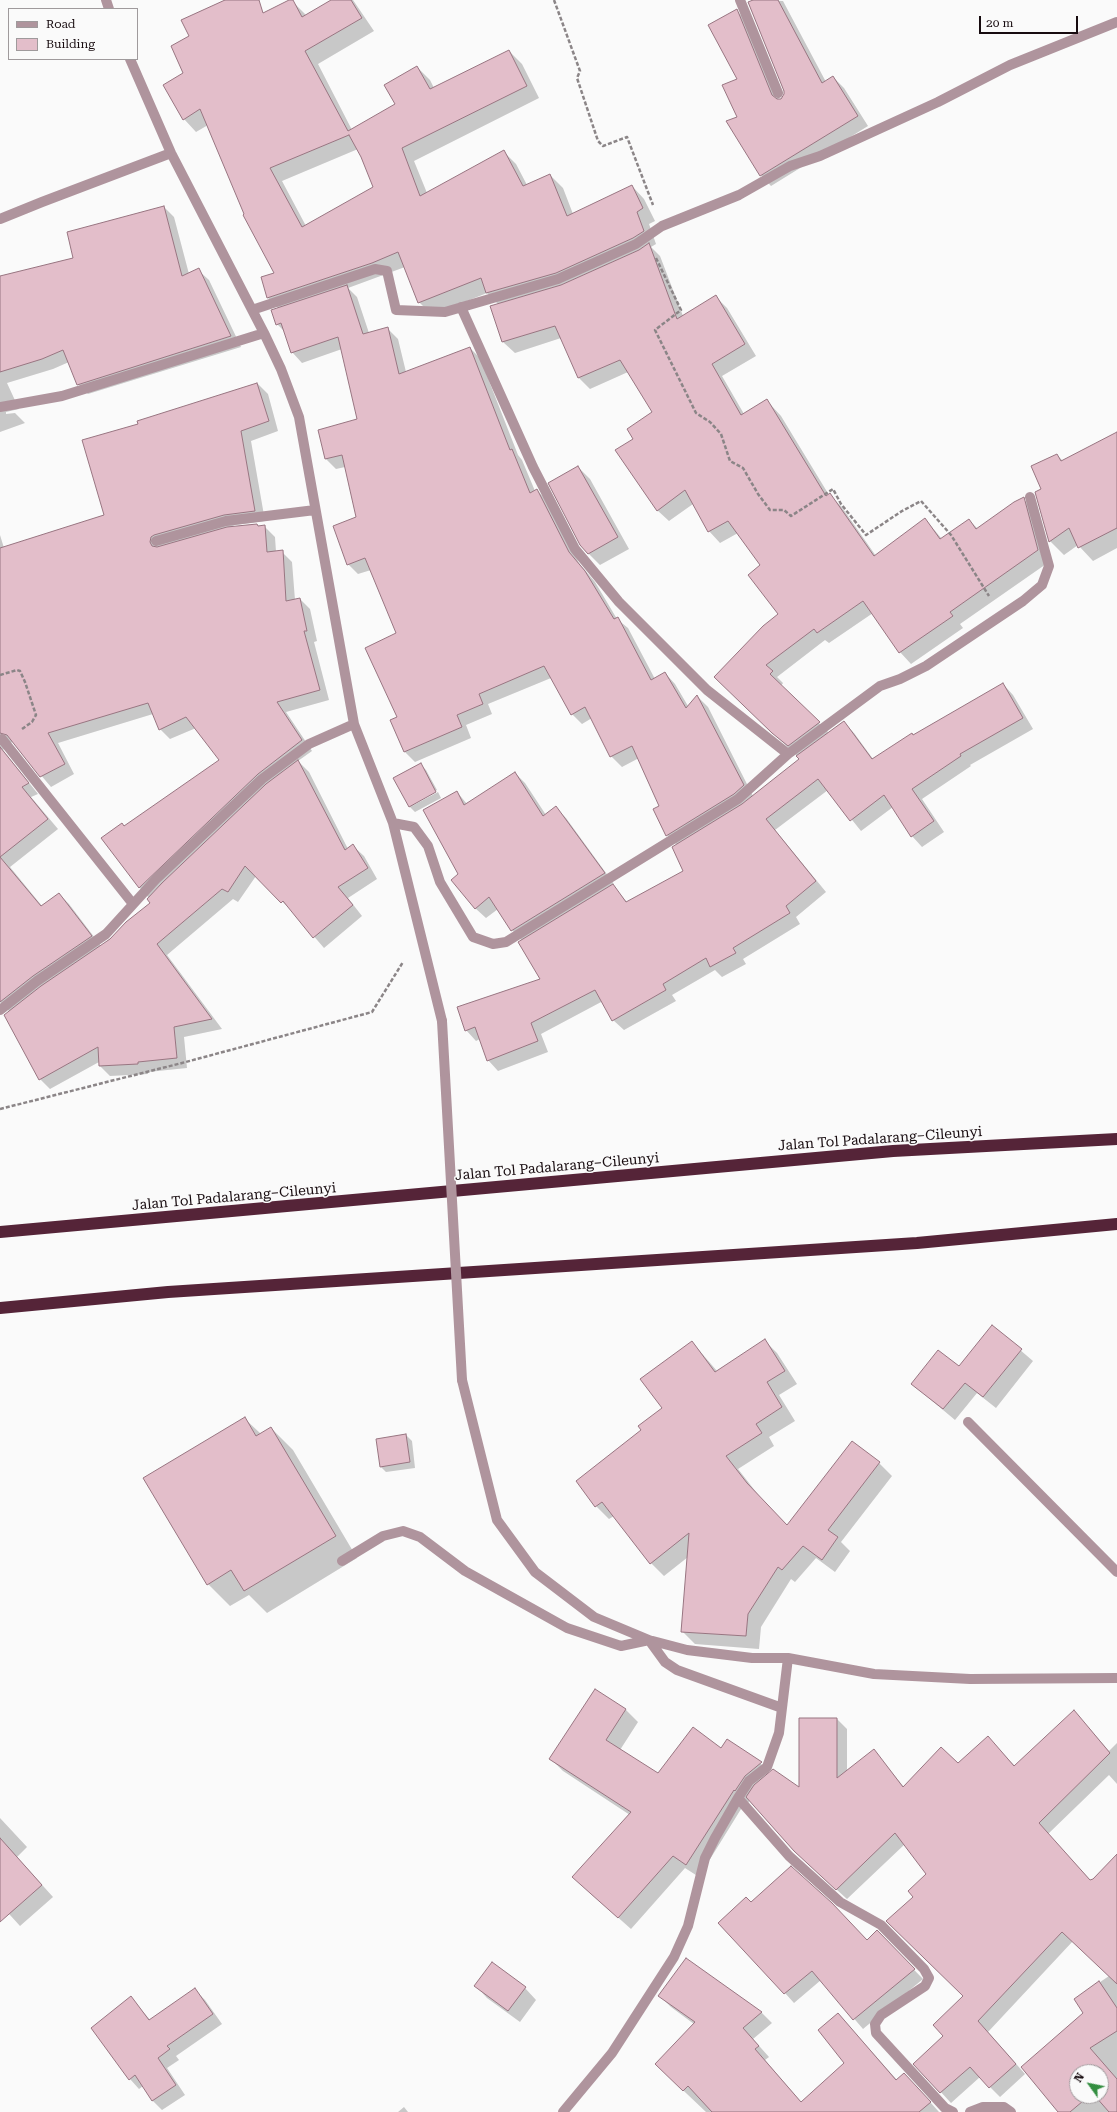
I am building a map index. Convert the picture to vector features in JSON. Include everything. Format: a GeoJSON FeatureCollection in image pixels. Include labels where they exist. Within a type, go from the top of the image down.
{"type":"FeatureCollection","features":[{"type":"Feature","properties":{"kind":"highway","name":"Jalan Tol Padalarang–Cileunyi"},"geometry":{"type":"LineString","coordinates":[[0,1232],[893,1152],[1117,1139]]}},
{"type":"Feature","properties":{"kind":"highway"},"geometry":{"type":"LineString","coordinates":[[0,1308],[192,1291],[917,1243],[1117,1224]]}},
{"type":"Feature","properties":{"kind":"street"},"geometry":{"type":"LineString","coordinates":[[740,0],[778,93]]}},
{"type":"Feature","properties":{"kind":"street"},"geometry":{"type":"LineString","coordinates":[[252,310],[375,269],[387,271],[396,310],[445,312],[558,279],[646,238],[662,226],[739,195],[790,166],[820,156],[931,105],[1010,65],[1117,22]]}},
{"type":"Feature","properties":{"kind":"street"},"geometry":{"type":"LineString","coordinates":[[130,60],[171,153],[281,369],[299,417],[354,724],[393,823],[442,1021],[462,1380],[497,1520],[535,1572],[594,1617],[649,1640],[701,1652],[752,1658],[788,1658],[874,1674],[970,1679],[1117,1678]]}},
{"type":"Feature","properties":{"kind":"street"},"geometry":{"type":"LineString","coordinates":[[0,219],[171,153]]}},
{"type":"Feature","properties":{"kind":"street"},"geometry":{"type":"LineString","coordinates":[[461,307],[533,467],[575,549],[619,602],[707,690],[788,754]]}},
{"type":"Feature","properties":{"kind":"street"},"geometry":{"type":"LineString","coordinates":[[0,407],[62,396],[264,333]]}},
{"type":"Feature","properties":{"kind":"street"},"geometry":{"type":"LineString","coordinates":[[393,823],[414,827],[428,846],[440,882],[473,936],[493,944],[506,942],[738,799],[788,754],[880,686],[900,680],[926,666],[1023,601],[1042,585],[1049,566],[1030,498]]}},
{"type":"Feature","properties":{"kind":"street"},"geometry":{"type":"LineString","coordinates":[[156,541],[226,521],[316,510]]}},
{"type":"Feature","properties":{"kind":"street"},"geometry":{"type":"LineString","coordinates":[[0,1010],[37,981],[106,934],[157,878],[262,778],[309,744],[354,724]]}},
{"type":"Feature","properties":{"kind":"street"},"geometry":{"type":"LineString","coordinates":[[1,739],[133,904]]}},
{"type":"Feature","properties":{"kind":"street"},"geometry":{"type":"LineString","coordinates":[[968,1422],[1117,1572]]}},
{"type":"Feature","properties":{"kind":"street"},"geometry":{"type":"LineString","coordinates":[[342,1561],[383,1536],[403,1531],[420,1537],[465,1571],[567,1628],[621,1646],[649,1640]]}},
{"type":"Feature","properties":{"kind":"street"},"geometry":{"type":"LineString","coordinates":[[649,1640],[665,1662],[677,1670],[782,1708]]}},
{"type":"Feature","properties":{"kind":"street"},"geometry":{"type":"LineString","coordinates":[[563,2112],[612,2053],[674,1957],[688,1926],[705,1858],[717,1833],[749,1781],[767,1767],[779,1733],[788,1658]]}},
{"type":"Feature","properties":{"kind":"street"},"geometry":{"type":"LineString","coordinates":[[738,1798],[789,1856],[840,1902],[881,1925],[924,1969],[929,1978],[925,1986],[881,2015],[875,2024],[876,2033],[945,2108],[953,2112]]}},
{"type":"Feature","properties":{"kind":"street"},"geometry":{"type":"LineString","coordinates":[[970,2112],[983,2107],[1004,2107],[1011,2112]]}},
{"type":"Feature","properties":{"kind":"path"},"geometry":{"type":"LineString","coordinates":[[554,0],[580,71],[577,78],[598,141],[603,146],[627,136],[662,226]]}},
{"type":"Feature","properties":{"kind":"path"},"geometry":{"type":"LineString","coordinates":[[646,238],[681,310],[655,330],[696,413],[710,422],[721,434],[730,461],[743,468],[770,510],[784,510],[791,516],[833,489],[841,504],[866,535],[902,510],[921,501],[951,535],[1001,615]]}},
{"type":"Feature","properties":{"kind":"path"},"geometry":{"type":"LineString","coordinates":[[0,675],[12,670],[20,671],[36,715],[32,722],[1,739]]}},
{"type":"Feature","properties":{"kind":"path"},"geometry":{"type":"LineString","coordinates":[[0,1109],[182,1063],[372,1012],[406,958]]}},
{"type":"Feature","properties":{"kind":"building"},"geometry":{"type":"Polygon","coordinates":[[[225,0],[259,0],[263,13],[289,0],[293,0],[302,17],[331,0],[351,0],[362,18],[305,51],[348,131],[395,104],[384,85],[417,66],[430,89],[509,50],[527,86],[402,148],[420,196],[504,150],[523,186],[550,174],[567,216],[632,185],[643,208],[637,212],[644,231],[633,238],[556,273],[486,293],[481,278],[418,303],[398,252],[372,263],[267,298],[261,277],[274,273],[243,215],[244,214],[200,109],[183,120],[163,85],[183,73],[171,46],[189,36],[181,20],[225,0]],[[349,135],[270,168],[302,227],[373,187],[361,157],[349,135]]]}},
{"type":"Feature","properties":{"kind":"building"},"geometry":{"type":"Polygon","coordinates":[[[753,0],[778,0],[822,83],[833,76],[858,116],[760,176],[726,121],[737,117],[722,85],[737,79],[708,25],[737,9],[772,95],[777,99],[781,99],[784,91],[748,2],[753,0]]]}},
{"type":"Feature","properties":{"kind":"building"},"geometry":{"type":"Polygon","coordinates":[[[164,206],[182,276],[199,268],[231,336],[77,385],[63,350],[42,359],[0,372],[0,276],[73,258],[67,232],[164,206]]]}},
{"type":"Feature","properties":{"kind":"building"},"geometry":{"type":"Polygon","coordinates":[[[649,243],[677,319],[716,295],[745,344],[712,364],[741,415],[767,399],[826,496],[830,493],[874,556],[925,518],[940,539],[969,519],[976,529],[1014,502],[1024,497],[1038,550],[950,612],[953,616],[899,653],[863,601],[817,633],[814,629],[766,665],[773,671],[770,674],[820,722],[788,746],[772,733],[714,677],[763,626],[778,614],[748,575],[760,565],[728,521],[708,532],[685,490],[657,511],[615,450],[633,439],[627,429],[652,412],[620,360],[578,378],[555,326],[502,342],[490,306],[561,285],[639,250],[649,243]]]}},
{"type":"Feature","properties":{"kind":"building"},"geometry":{"type":"Polygon","coordinates":[[[347,285],[363,334],[388,327],[399,374],[470,347],[510,450],[512,449],[530,493],[537,489],[569,552],[585,571],[614,619],[618,617],[651,680],[665,672],[686,708],[697,695],[744,785],[734,794],[666,836],[653,809],[659,806],[632,746],[610,757],[585,707],[571,715],[544,666],[479,694],[483,704],[457,715],[462,727],[404,752],[390,720],[397,717],[365,648],[396,633],[365,558],[347,565],[333,526],[356,517],[342,455],[325,459],[318,430],[357,419],[338,337],[291,353],[281,323],[276,325],[271,310],[347,285]]]}},
{"type":"Feature","properties":{"kind":"building"},"geometry":{"type":"Polygon","coordinates":[[[257,383],[269,421],[241,431],[255,511],[224,515],[154,535],[151,537],[150,542],[152,546],[157,547],[227,527],[257,524],[258,526],[265,525],[267,552],[283,550],[286,601],[300,598],[307,631],[304,631],[320,690],[277,702],[302,740],[258,774],[139,888],[101,838],[122,823],[124,826],[219,760],[186,717],[159,730],[148,703],[48,733],[65,764],[40,777],[7,735],[0,733],[0,548],[104,515],[82,440],[138,424],[137,421],[257,383]]]}},
{"type":"Feature","properties":{"kind":"building"},"geometry":{"type":"Polygon","coordinates":[[[1117,432],[1117,528],[1078,548],[1069,528],[1049,542],[1035,492],[1041,489],[1031,466],[1057,454],[1061,461],[1117,432]]]}},
{"type":"Feature","properties":{"kind":"building"},"geometry":{"type":"Polygon","coordinates":[[[578,466],[618,537],[588,554],[580,545],[548,483],[578,466]]]}},
{"type":"Feature","properties":{"kind":"building"},"geometry":{"type":"Polygon","coordinates":[[[1003,683],[1023,718],[960,754],[961,756],[912,789],[934,821],[911,837],[884,795],[850,821],[818,779],[766,819],[816,881],[786,906],[790,913],[733,948],[736,953],[710,967],[706,958],[663,984],[666,990],[612,1021],[595,990],[531,1023],[538,1041],[487,1061],[475,1027],[465,1031],[457,1007],[540,979],[518,942],[613,884],[626,902],[683,871],[672,847],[742,804],[799,759],[796,756],[844,721],[872,759],[912,733],[913,735],[1003,683]]]}},
{"type":"Feature","properties":{"kind":"building"},"geometry":{"type":"Polygon","coordinates":[[[0,747],[29,783],[22,787],[48,819],[0,857],[0,747]]]}},
{"type":"Feature","properties":{"kind":"building"},"geometry":{"type":"Polygon","coordinates":[[[298,760],[345,850],[353,844],[368,868],[338,887],[353,905],[313,938],[283,901],[281,903],[245,866],[228,892],[222,889],[157,944],[212,1019],[174,1027],[177,1058],[138,1062],[138,1064],[99,1066],[98,1047],[39,1080],[4,1015],[41,986],[110,939],[126,922],[150,903],[147,899],[162,883],[266,784],[298,760]]]}},
{"type":"Feature","properties":{"kind":"building"},"geometry":{"type":"Polygon","coordinates":[[[421,763],[436,792],[409,807],[393,778],[421,763]]]}},
{"type":"Feature","properties":{"kind":"building"},"geometry":{"type":"Polygon","coordinates":[[[515,772],[543,816],[556,806],[605,873],[511,931],[489,897],[475,909],[451,880],[458,874],[423,810],[457,791],[464,805],[515,772]]]}},
{"type":"Feature","properties":{"kind":"building"},"geometry":{"type":"Polygon","coordinates":[[[0,857],[41,906],[59,893],[92,936],[33,976],[0,1002],[0,857]]]}},
{"type":"Feature","properties":{"kind":"building"},"geometry":{"type":"Polygon","coordinates":[[[992,1325],[1022,1349],[983,1397],[965,1383],[943,1409],[911,1384],[938,1350],[959,1366],[992,1325]]]}},
{"type":"Feature","properties":{"kind":"building"},"geometry":{"type":"Polygon","coordinates":[[[765,1339],[785,1371],[767,1382],[782,1407],[756,1424],[762,1433],[726,1456],[747,1483],[787,1525],[852,1441],[880,1462],[828,1530],[838,1537],[822,1560],[803,1546],[782,1570],[778,1567],[748,1614],[746,1636],[681,1632],[689,1533],[650,1564],[602,1502],[595,1507],[576,1481],[641,1430],[638,1426],[662,1408],[640,1379],[692,1341],[715,1372],[765,1339]]]}},
{"type":"Feature","properties":{"kind":"building"},"geometry":{"type":"Polygon","coordinates":[[[245,1417],[256,1436],[271,1427],[336,1536],[244,1591],[231,1570],[207,1585],[143,1478],[245,1417]]]}},
{"type":"Feature","properties":{"kind":"building"},"geometry":{"type":"Polygon","coordinates":[[[406,1434],[410,1462],[380,1467],[376,1439],[406,1434]]]}},
{"type":"Feature","properties":{"kind":"building"},"geometry":{"type":"Polygon","coordinates":[[[595,1689],[626,1709],[606,1740],[658,1773],[693,1727],[721,1748],[727,1739],[762,1762],[745,1776],[735,1791],[734,1790],[686,1865],[673,1856],[618,1918],[572,1877],[631,1812],[549,1759],[595,1689]]]}},
{"type":"Feature","properties":{"kind":"building"},"geometry":{"type":"Polygon","coordinates":[[[1074,1710],[1110,1753],[1039,1823],[1090,1880],[1093,1879],[1117,1854],[1117,1984],[1062,1932],[978,2021],[1016,2064],[989,2088],[970,2067],[940,2093],[913,2064],[943,2036],[933,2025],[963,1996],[886,1921],[913,1897],[908,1891],[926,1874],[895,1833],[836,1890],[794,1851],[746,1797],[754,1785],[773,1769],[799,1787],[799,1718],[837,1718],[837,1778],[874,1749],[903,1787],[941,1747],[958,1763],[988,1736],[1014,1766],[1074,1710]]]}},
{"type":"Feature","properties":{"kind":"building"},"geometry":{"type":"Polygon","coordinates":[[[0,1838],[42,1885],[0,1922],[0,1838]]]}},
{"type":"Feature","properties":{"kind":"building"},"geometry":{"type":"Polygon","coordinates":[[[791,1866],[832,1903],[867,1940],[877,1930],[915,1969],[853,2020],[812,1971],[784,1994],[718,1923],[746,1897],[751,1902],[791,1866]]]}},
{"type":"Feature","properties":{"kind":"building"},"geometry":{"type":"Polygon","coordinates":[[[686,1958],[762,2012],[743,2028],[759,2046],[755,2049],[801,2102],[844,2063],[818,2030],[838,2013],[896,2080],[904,2073],[931,2102],[919,2112],[712,2112],[688,2086],[683,2091],[655,2064],[695,2022],[658,1996],[686,1958]]]}},
{"type":"Feature","properties":{"kind":"building"},"geometry":{"type":"Polygon","coordinates":[[[492,1962],[526,1987],[508,2011],[474,1986],[492,1962]]]}},
{"type":"Feature","properties":{"kind":"building"},"geometry":{"type":"Polygon","coordinates":[[[1099,1981],[1117,2008],[1117,2031],[1090,2048],[1104,2064],[1069,2064],[1069,2104],[1080,2104],[1070,2112],[1058,2112],[1021,2067],[1083,2013],[1074,1999],[1099,1981]]]}},
{"type":"Feature","properties":{"kind":"building"},"geometry":{"type":"Polygon","coordinates":[[[195,1988],[213,2014],[167,2046],[170,2049],[158,2058],[176,2085],[152,2101],[135,2075],[129,2080],[91,2028],[131,1996],[149,2020],[195,1988]]]}},
{"type":"Feature","properties":{"kind":"building"},"geometry":{"type":"Polygon","coordinates":[[[1109,2070],[1117,2079],[1117,2112],[1109,2112],[1102,2104],[1109,2104],[1109,2070]]]}}]}
